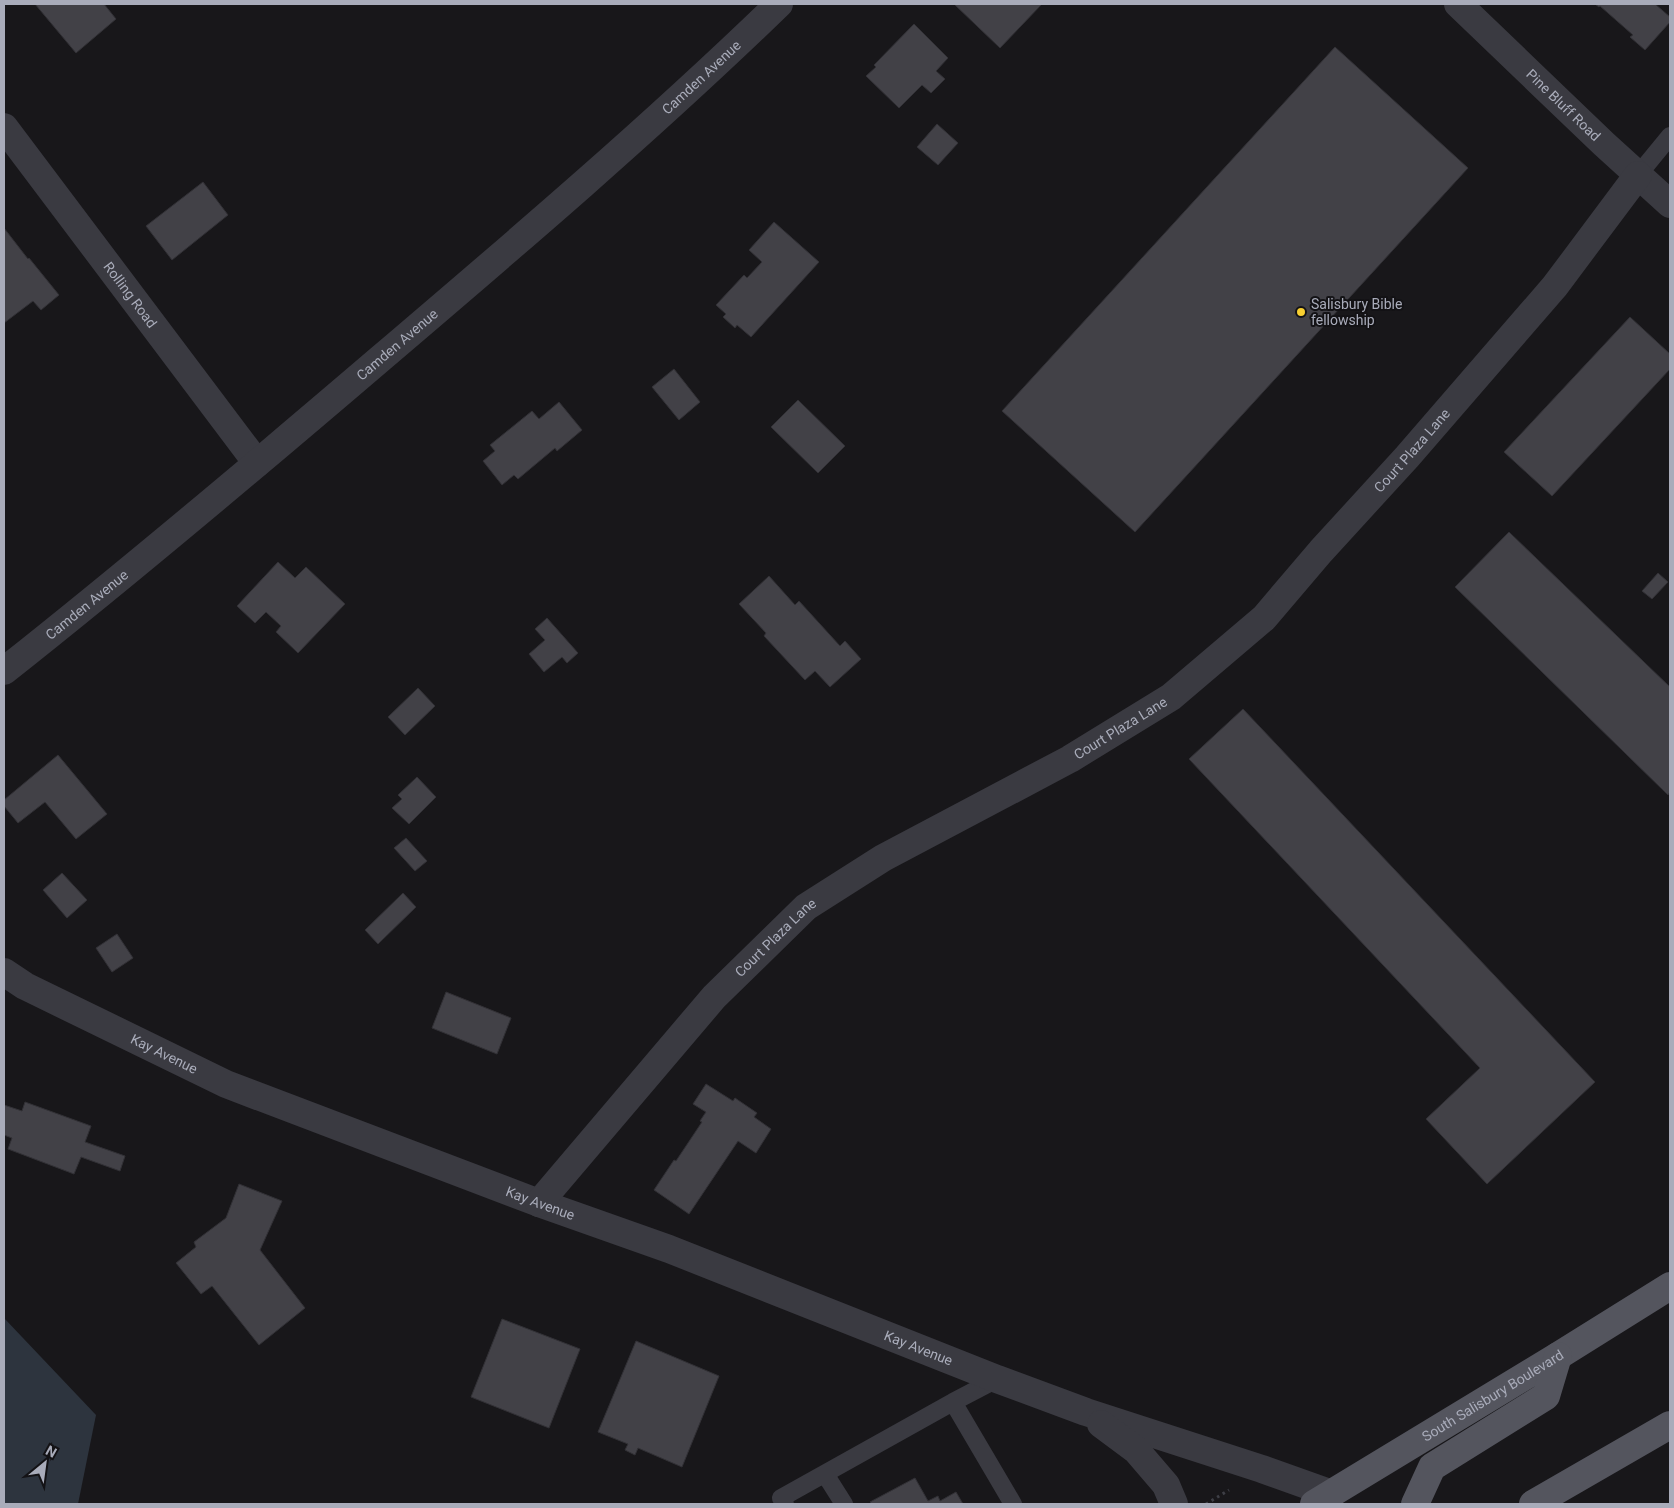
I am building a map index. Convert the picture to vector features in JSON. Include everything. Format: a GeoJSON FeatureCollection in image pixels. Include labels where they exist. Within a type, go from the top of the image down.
{"type":"FeatureCollection","features":[{"type":"Feature","properties":{"kind":"main road","name":"South Salisbury Boulevard"},"geometry":{"type":"LineString","coordinates":[[1327,1501],[1670,1286]]}},
{"type":"Feature","properties":{"kind":"main road"},"geometry":{"type":"LineString","coordinates":[[1415,1504],[1432,1467],[1546,1396],[1558,1356]]}},
{"type":"Feature","properties":{"kind":"main road"},"geometry":{"type":"LineString","coordinates":[[1537,1503],[1670,1425]]}},
{"type":"Feature","properties":{"kind":"street","name":"Camden Avenue"},"geometry":{"type":"LineString","coordinates":[[4,671],[66,622],[257,463],[489,266],[735,47],[778,4]]}},
{"type":"Feature","properties":{"kind":"street","name":"Pine Bluff Road"},"geometry":{"type":"LineString","coordinates":[[1458,4],[1670,204]]}},
{"type":"Feature","properties":{"kind":"street","name":"Rolling Road"},"geometry":{"type":"LineString","coordinates":[[4,127],[257,463]]}},
{"type":"Feature","properties":{"kind":"street","name":"Court Plaza Lane"},"geometry":{"type":"LineString","coordinates":[[539,1203],[714,997],[806,907],[883,858],[1070,759],[1171,697],[1264,618],[1555,286],[1638,175]]}},
{"type":"Feature","properties":{"kind":"street","name":"Kay Avenue"},"geometry":{"type":"LineString","coordinates":[[4,972],[25,986],[226,1084],[539,1203],[669,1250],[997,1380],[1086,1412],[1262,1469],[1327,1501]]}},
{"type":"Feature","properties":{"kind":"street","name":"Kay Avenue"},"geometry":{"type":"LineString","coordinates":[[1086,1412],[1136,1450],[1166,1485],[1174,1504]]}},
{"type":"Feature","properties":{"kind":"lane"},"geometry":{"type":"LineString","coordinates":[[1638,175],[1670,136]]}},
{"type":"Feature","properties":{"kind":"lane"},"geometry":{"type":"LineString","coordinates":[[785,1504],[781,1498],[953,1402],[997,1380]]}},
{"type":"Feature","properties":{"kind":"lane"},"geometry":{"type":"LineString","coordinates":[[953,1402],[1013,1504]]}},
{"type":"Feature","properties":{"kind":"lane"},"geometry":{"type":"LineString","coordinates":[[825,1474],[844,1504]]}},
{"type":"Feature","properties":{"kind":"path"},"geometry":{"type":"LineString","coordinates":[[1206,1504],[1237,1486]]}},
{"type":"Feature","properties":{"kind":"shaded area"},"geometry":{"type":"Polygon","coordinates":[[[4,1318],[96,1415],[78,1504],[4,1504],[4,1318]]]}},
{"type":"Feature","properties":{"kind":"building"},"geometry":{"type":"Polygon","coordinates":[[[35,4],[104,4],[116,19],[76,53],[35,4]]]}},
{"type":"Feature","properties":{"kind":"building"},"geometry":{"type":"Polygon","coordinates":[[[954,4],[1042,4],[1000,48],[954,4]]]}},
{"type":"Feature","properties":{"kind":"building"},"geometry":{"type":"Polygon","coordinates":[[[1595,4],[1655,4],[1670,17],[1670,22],[1645,50],[1630,37],[1633,35],[1600,6],[1595,4]]]}},
{"type":"Feature","properties":{"kind":"building"},"geometry":{"type":"Polygon","coordinates":[[[914,24],[948,58],[936,71],[945,79],[931,93],[922,85],[899,108],[866,76],[876,67],[874,65],[914,24]]]}},
{"type":"Feature","properties":{"kind":"building"},"geometry":{"type":"Polygon","coordinates":[[[1335,47],[1468,168],[1135,532],[1002,411],[1335,47]]]}},
{"type":"Feature","properties":{"kind":"building"},"geometry":{"type":"Polygon","coordinates":[[[937,124],[958,143],[938,165],[917,147],[937,124]]]}},
{"type":"Feature","properties":{"kind":"building"},"geometry":{"type":"Polygon","coordinates":[[[203,182],[228,215],[172,260],[146,226],[203,182]]]}},
{"type":"Feature","properties":{"kind":"building"},"geometry":{"type":"Polygon","coordinates":[[[774,222],[819,262],[751,337],[737,325],[735,328],[723,317],[726,314],[716,305],[744,275],[747,278],[762,262],[749,250],[774,222]]]}},
{"type":"Feature","properties":{"kind":"building"},"geometry":{"type":"Polygon","coordinates":[[[4,228],[59,295],[41,310],[33,301],[4,323],[4,228]]]}},
{"type":"Feature","properties":{"kind":"building"},"geometry":{"type":"Polygon","coordinates":[[[1630,317],[1670,354],[1670,369],[1552,496],[1504,452],[1630,317]]]}},
{"type":"Feature","properties":{"kind":"building"},"geometry":{"type":"Polygon","coordinates":[[[674,369],[700,402],[679,420],[652,387],[674,369]]]}},
{"type":"Feature","properties":{"kind":"building"},"geometry":{"type":"Polygon","coordinates":[[[798,400],[845,446],[818,473],[771,427],[798,400]]]}},
{"type":"Feature","properties":{"kind":"building"},"geometry":{"type":"Polygon","coordinates":[[[559,402],[582,430],[557,451],[555,448],[518,479],[514,475],[502,485],[483,461],[495,451],[490,445],[532,411],[539,419],[559,402]]]}},
{"type":"Feature","properties":{"kind":"building"},"geometry":{"type":"Polygon","coordinates":[[[1509,532],[1670,687],[1670,792],[1668,795],[1455,587],[1509,532]]]}},
{"type":"Feature","properties":{"kind":"building"},"geometry":{"type":"Polygon","coordinates":[[[278,562],[295,578],[306,567],[345,604],[298,653],[276,632],[281,626],[266,612],[255,623],[237,606],[278,562]]]}},
{"type":"Feature","properties":{"kind":"building"},"geometry":{"type":"Polygon","coordinates":[[[1658,573],[1668,582],[1652,599],[1642,591],[1658,573]]]}},
{"type":"Feature","properties":{"kind":"building"},"geometry":{"type":"Polygon","coordinates":[[[769,576],[795,605],[799,601],[840,646],[845,641],[861,659],[830,687],[815,671],[805,680],[764,636],[766,633],[739,604],[769,576]]]}},
{"type":"Feature","properties":{"kind":"building"},"geometry":{"type":"Polygon","coordinates":[[[547,618],[578,653],[567,663],[562,657],[544,672],[529,654],[545,640],[535,629],[547,618]]]}},
{"type":"Feature","properties":{"kind":"building"},"geometry":{"type":"Polygon","coordinates":[[[418,688],[435,706],[405,735],[388,717],[418,688]]]}},
{"type":"Feature","properties":{"kind":"building"},"geometry":{"type":"Polygon","coordinates":[[[1243,709],[1595,1082],[1487,1184],[1426,1119],[1480,1068],[1189,759],[1243,709]]]}},
{"type":"Feature","properties":{"kind":"building"},"geometry":{"type":"Polygon","coordinates":[[[58,755],[107,814],[76,839],[45,802],[18,823],[4,806],[4,800],[58,755]]]}},
{"type":"Feature","properties":{"kind":"building"},"geometry":{"type":"Polygon","coordinates":[[[417,777],[436,797],[409,824],[392,808],[402,799],[398,795],[417,777]]]}},
{"type":"Feature","properties":{"kind":"building"},"geometry":{"type":"Polygon","coordinates":[[[406,838],[427,861],[415,871],[394,848],[406,838]]]}},
{"type":"Feature","properties":{"kind":"building"},"geometry":{"type":"Polygon","coordinates":[[[62,873],[87,900],[67,918],[43,890],[62,873]]]}},
{"type":"Feature","properties":{"kind":"building"},"geometry":{"type":"Polygon","coordinates":[[[403,893],[416,907],[378,944],[365,930],[403,893]]]}},
{"type":"Feature","properties":{"kind":"building"},"geometry":{"type":"Polygon","coordinates":[[[117,934],[133,958],[112,972],[96,948],[117,934]]]}},
{"type":"Feature","properties":{"kind":"building"},"geometry":{"type":"Polygon","coordinates":[[[446,992],[511,1018],[497,1054],[432,1028],[446,992]]]}},
{"type":"Feature","properties":{"kind":"building"},"geometry":{"type":"Polygon","coordinates":[[[706,1084],[733,1101],[735,1098],[757,1113],[754,1117],[771,1129],[756,1153],[738,1141],[689,1214],[654,1190],[702,1122],[700,1121],[706,1112],[693,1104],[706,1084]]]}},
{"type":"Feature","properties":{"kind":"building"},"geometry":{"type":"Polygon","coordinates":[[[25,1102],[91,1126],[85,1142],[125,1156],[120,1171],[81,1157],[74,1174],[8,1149],[12,1138],[4,1135],[4,1105],[22,1111],[25,1102]]]}},
{"type":"Feature","properties":{"kind":"building"},"geometry":{"type":"Polygon","coordinates":[[[239,1184],[282,1201],[260,1250],[305,1308],[259,1345],[212,1286],[201,1294],[176,1263],[196,1247],[194,1242],[226,1218],[239,1184]]]}},
{"type":"Feature","properties":{"kind":"building"},"geometry":{"type":"Polygon","coordinates":[[[502,1319],[580,1349],[549,1428],[471,1397],[502,1319]]]}},
{"type":"Feature","properties":{"kind":"building"},"geometry":{"type":"Polygon","coordinates":[[[636,1341],[719,1376],[682,1467],[638,1448],[635,1455],[625,1450],[628,1444],[598,1432],[636,1341]]]}},
{"type":"Feature","properties":{"kind":"building"},"geometry":{"type":"Polygon","coordinates":[[[915,1478],[928,1501],[938,1496],[940,1501],[956,1492],[963,1504],[872,1504],[870,1502],[915,1478]]]}},
{"type":"Feature","properties":{"kind":"place","name":"Salisbury Bible fellowship"},"geometry":{"type":"Point","coordinates":[1301,312]}}]}
